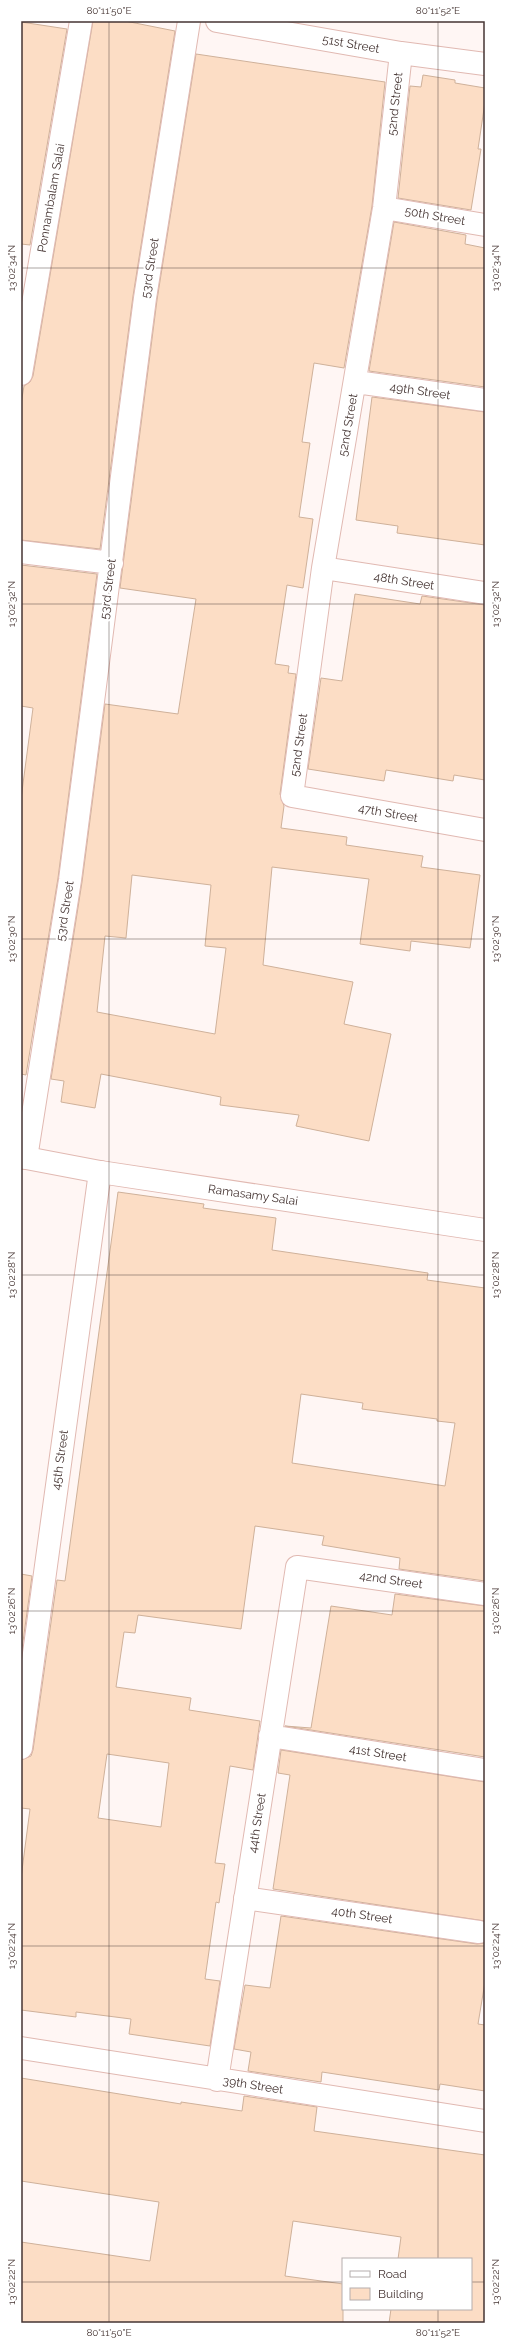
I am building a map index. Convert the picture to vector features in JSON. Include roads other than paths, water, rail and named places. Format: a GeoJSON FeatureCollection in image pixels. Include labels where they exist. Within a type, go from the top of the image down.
{"type":"FeatureCollection","features":[{"type":"Feature","properties":{"kind":"street","name":"Ponnambalam Salai"},"geometry":{"type":"LineString","coordinates":[[21,374],[81,21]]}},
{"type":"Feature","properties":{"kind":"street","name":"53rd Street"},"geometry":{"type":"LineString","coordinates":[[24,1158],[70,880],[144,306],[189,21]]}},
{"type":"Feature","properties":{"kind":"street","name":"51st Street"},"geometry":{"type":"LineString","coordinates":[[217,21],[401,52],[485,64]]}},
{"type":"Feature","properties":{"kind":"street","name":"52nd Street"},"geometry":{"type":"LineString","coordinates":[[292,796],[323,568],[356,382],[384,208],[401,52]]}},
{"type":"Feature","properties":{"kind":"street","name":"50th Street"},"geometry":{"type":"LineString","coordinates":[[384,208],[485,225]]}},
{"type":"Feature","properties":{"kind":"street","name":"49th Street"},"geometry":{"type":"LineString","coordinates":[[356,382],[485,400]]}},
{"type":"Feature","properties":{"kind":"street"},"geometry":{"type":"LineString","coordinates":[[21,552],[112,563]]}},
{"type":"Feature","properties":{"kind":"street","name":"48th Street"},"geometry":{"type":"LineString","coordinates":[[323,568],[485,593]]}},
{"type":"Feature","properties":{"kind":"street","name":"47th Street"},"geometry":{"type":"LineString","coordinates":[[292,796],[485,830]]}},
{"type":"Feature","properties":{"kind":"street","name":"Ramasamy Salai"},"geometry":{"type":"LineString","coordinates":[[24,1158],[100,1172],[485,1230]]}},
{"type":"Feature","properties":{"kind":"street","name":"45th Street"},"geometry":{"type":"LineString","coordinates":[[21,1748],[100,1172]]}},
{"type":"Feature","properties":{"kind":"street","name":"42nd Street"},"geometry":{"type":"LineString","coordinates":[[297,1567],[485,1594]]}},
{"type":"Feature","properties":{"kind":"street","name":"44th Street"},"geometry":{"type":"LineString","coordinates":[[217,2080],[297,1567]]}},
{"type":"Feature","properties":{"kind":"street","name":"41st Street"},"geometry":{"type":"LineString","coordinates":[[270,1736],[485,1770]]}},
{"type":"Feature","properties":{"kind":"street","name":"40th Street"},"geometry":{"type":"LineString","coordinates":[[245,1898],[480,1932]]}},
{"type":"Feature","properties":{"kind":"street","name":"39th Street"},"geometry":{"type":"LineString","coordinates":[[21,2048],[485,2121]]}}]}
